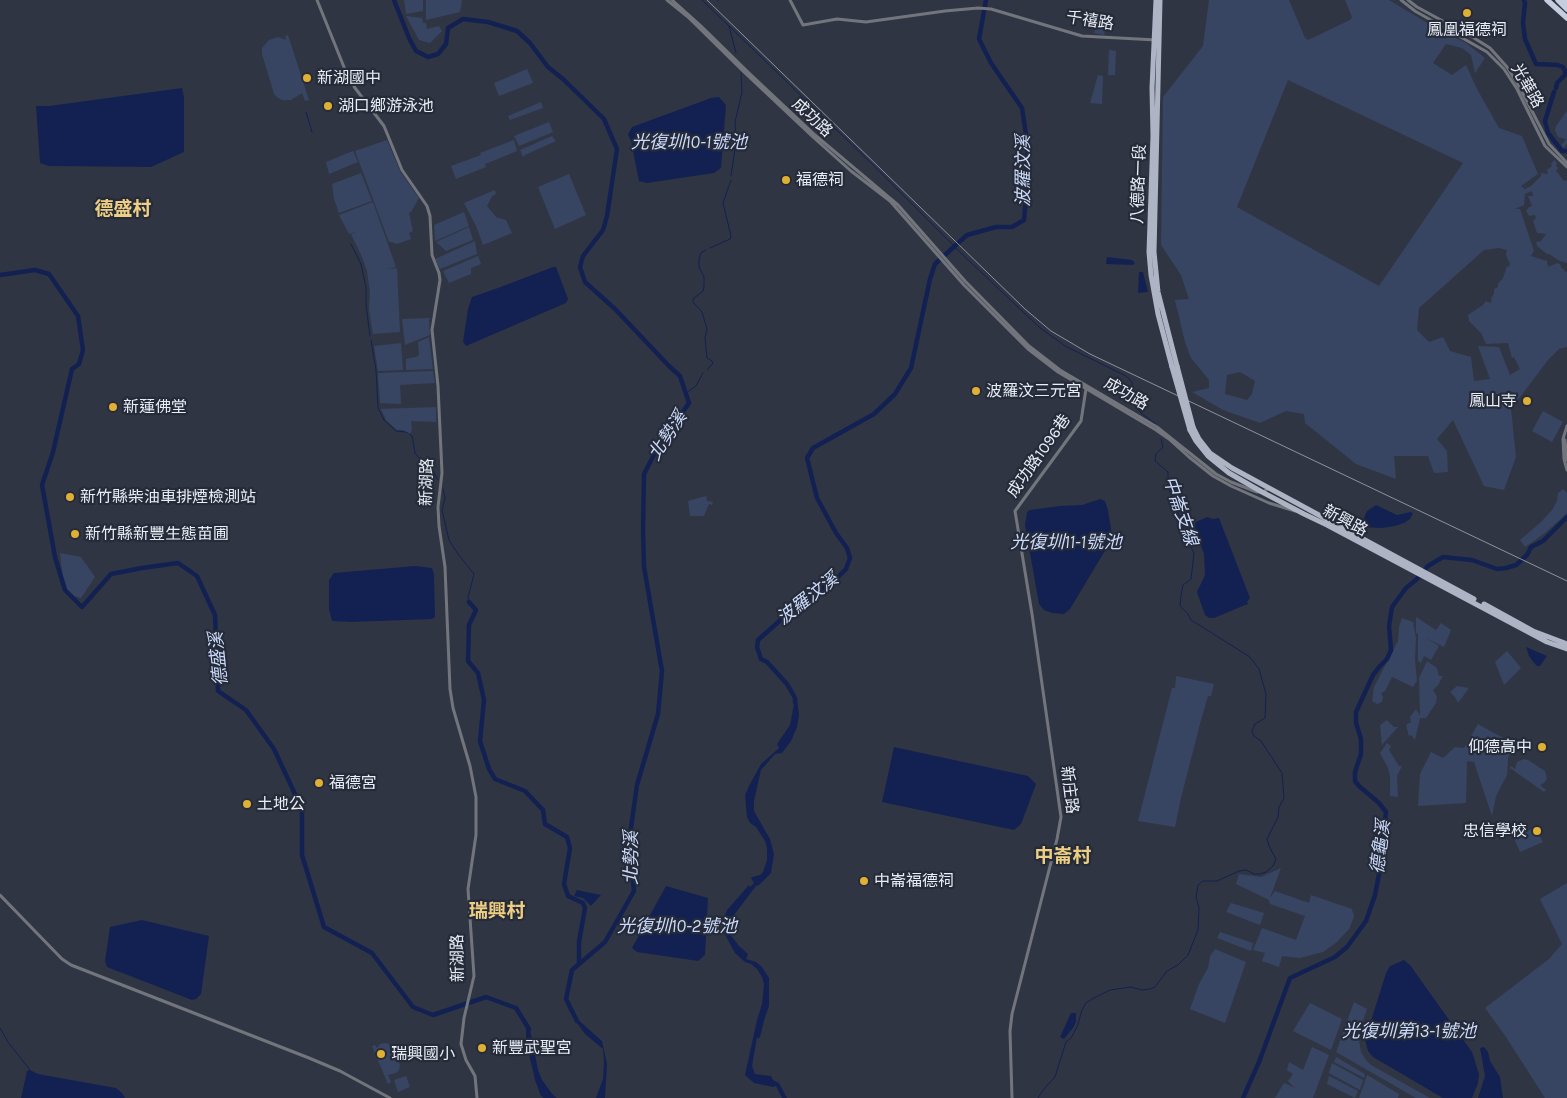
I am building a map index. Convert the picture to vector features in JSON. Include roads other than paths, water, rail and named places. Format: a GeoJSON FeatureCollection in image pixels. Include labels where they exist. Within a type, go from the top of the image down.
{"type":"FeatureCollection","features":[{"type":"Feature","properties":{"kind":"highway"},"geometry":{"type":"LineString","coordinates":[[1548,0],[1567,18]]}},
{"type":"Feature","properties":{"kind":"highway"},"geometry":{"type":"LineString","coordinates":[[1558,0],[1567,9]]}},
{"type":"Feature","properties":{"kind":"highway"},"geometry":{"type":"LineString","coordinates":[[1564,0],[1567,3]]}},
{"type":"Feature","properties":{"kind":"main road","name":"八德路一段"},"geometry":{"type":"LineString","coordinates":[[1156,0],[1154,259],[1158,292],[1174,366],[1192,429]]}},
{"type":"Feature","properties":{"kind":"main road","name":"八德路一段"},"geometry":{"type":"LineString","coordinates":[[1157,40],[1160,0]]}},
{"type":"Feature","properties":{"kind":"main road"},"geometry":{"type":"LineString","coordinates":[[1192,429],[1210,452],[1268,492]]}},
{"type":"Feature","properties":{"kind":"main road"},"geometry":{"type":"LineString","coordinates":[[1192,429],[1196,441],[1208,456],[1229,473],[1262,492]]}},
{"type":"Feature","properties":{"kind":"main road","name":"新興路"},"geometry":{"type":"LineString","coordinates":[[1262,492],[1268,492],[1417,571]]}},
{"type":"Feature","properties":{"kind":"main road","name":"新興路"},"geometry":{"type":"LineString","coordinates":[[1268,492],[1304,514],[1417,571]]}},
{"type":"Feature","properties":{"kind":"main road"},"geometry":{"type":"LineString","coordinates":[[1417,571],[1533,631],[1567,644]]}},
{"type":"Feature","properties":{"kind":"main road"},"geometry":{"type":"LineString","coordinates":[[1425,575],[1547,642],[1567,649]]}},
{"type":"Feature","properties":{"kind":"street","name":"新湖路"},"geometry":{"type":"LineString","coordinates":[[317,0],[346,72],[355,88],[384,126],[402,170],[427,206],[430,216],[432,255],[439,273],[440,280],[432,330],[438,386],[442,473],[438,507],[445,567],[450,689],[453,708],[470,766],[476,797],[476,834],[468,889],[474,966],[471,992],[461,1034],[461,1044],[463,1054],[475,1076],[477,1098]]}},
{"type":"Feature","properties":{"kind":"street","name":"成功路"},"geometry":{"type":"LineString","coordinates":[[667,0],[688,17],[745,73],[851,171],[890,201],[950,266],[1029,346],[1087,388],[1169,438],[1213,476],[1262,500],[1304,514]]}},
{"type":"Feature","properties":{"kind":"street","name":"成功路"},"geometry":{"type":"LineString","coordinates":[[672,0],[808,128],[898,205],[939,254]]}},
{"type":"Feature","properties":{"kind":"street","name":"千禧路"},"geometry":{"type":"LineString","coordinates":[[790,0],[803,25],[837,19],[866,22],[978,8],[991,9],[1068,33],[1085,36],[1157,40]]}},
{"type":"Feature","properties":{"kind":"street","name":"光華路"},"geometry":{"type":"LineString","coordinates":[[1401,0],[1415,11],[1488,52],[1504,69],[1518,89],[1546,146],[1567,165]]}},
{"type":"Feature","properties":{"kind":"street","name":"光華路"},"geometry":{"type":"LineString","coordinates":[[1408,0],[1490,48],[1507,67],[1549,144],[1567,165]]}},
{"type":"Feature","properties":{"kind":"street","name":"成功路"},"geometry":{"type":"LineString","coordinates":[[1087,388],[1157,427],[1216,474],[1231,482],[1257,492],[1262,492]]}},
{"type":"Feature","properties":{"kind":"street","name":"成功路1096巷"},"geometry":{"type":"LineString","coordinates":[[1015,511],[1081,421],[1087,388]]}},
{"type":"Feature","properties":{"kind":"street"},"geometry":{"type":"LineString","coordinates":[[1567,426],[1563,439],[1564,459],[1567,470]]}},
{"type":"Feature","properties":{"kind":"street"},"geometry":{"type":"LineString","coordinates":[[1567,433],[1565,440],[1567,460]]}},
{"type":"Feature","properties":{"kind":"street"},"geometry":{"type":"LineString","coordinates":[[1262,500],[1268,498],[1268,492]]}},
{"type":"Feature","properties":{"kind":"street","name":"新庄路"},"geometry":{"type":"LineString","coordinates":[[1012,1098],[1010,1031],[1012,1014],[1061,817],[1015,511]]}},
{"type":"Feature","properties":{"kind":"street"},"geometry":{"type":"LineString","coordinates":[[0,895],[62,959],[71,965],[309,1058],[340,1071],[390,1098]]}},
{"type":"Feature","properties":{"kind":"water"},"geometry":{"type":"Polygon","coordinates":[[[182,88],[184,97],[184,152],[151,167],[49,166],[40,163],[36,106],[49,106],[182,88]]]}},
{"type":"Feature","properties":{"kind":"water","name":"光復圳10-1號池"},"geometry":{"type":"Polygon","coordinates":[[[719,97],[726,105],[721,168],[714,173],[647,183],[639,181],[628,134],[632,127],[711,98],[719,97]]]}},
{"type":"Feature","properties":{"kind":"water"},"geometry":{"type":"Polygon","coordinates":[[[1107,257],[1132,260],[1135,263],[1133,265],[1106,264],[1107,257]]]}},
{"type":"Feature","properties":{"kind":"water"},"geometry":{"type":"Polygon","coordinates":[[[556,267],[568,299],[566,303],[466,346],[463,342],[468,309],[472,297],[556,267]]]}},
{"type":"Feature","properties":{"kind":"water"},"geometry":{"type":"Polygon","coordinates":[[[1139,272],[1143,272],[1148,292],[1138,293],[1139,272]]]}},
{"type":"Feature","properties":{"kind":"water","name":"光復圳11-1號池"},"geometry":{"type":"Polygon","coordinates":[[[1100,499],[1105,501],[1108,510],[1112,535],[1109,544],[1070,609],[1064,614],[1044,610],[1039,604],[1025,525],[1027,512],[1060,506],[1082,505],[1100,499]]]}},
{"type":"Feature","properties":{"kind":"water"},"geometry":{"type":"Polygon","coordinates":[[[1376,505],[1397,515],[1413,513],[1410,519],[1395,526],[1382,528],[1360,527],[1367,511],[1376,505]]]}},
{"type":"Feature","properties":{"kind":"water"},"geometry":{"type":"Polygon","coordinates":[[[1207,517],[1219,518],[1250,598],[1247,602],[1248,604],[1214,618],[1209,618],[1205,615],[1197,592],[1205,575],[1204,554],[1195,524],[1207,517]]]}},
{"type":"Feature","properties":{"kind":"water"},"geometry":{"type":"Polygon","coordinates":[[[415,566],[432,568],[434,574],[435,617],[432,619],[332,621],[329,609],[329,580],[334,573],[415,566]]]}},
{"type":"Feature","properties":{"kind":"water"},"geometry":{"type":"Polygon","coordinates":[[[1526,647],[1547,656],[1540,666],[1534,663],[1526,647]]]}},
{"type":"Feature","properties":{"kind":"water"},"geometry":{"type":"Polygon","coordinates":[[[793,697],[797,699],[799,715],[797,727],[791,741],[782,753],[775,754],[761,770],[754,801],[754,811],[770,839],[774,854],[771,873],[756,886],[731,919],[730,934],[748,954],[746,959],[756,962],[762,967],[769,978],[769,1006],[764,1020],[760,1020],[752,1066],[755,1074],[771,1076],[773,1080],[779,1083],[787,1098],[782,1098],[776,1086],[754,1083],[745,1075],[762,1004],[764,984],[757,969],[735,953],[723,931],[723,921],[727,910],[749,885],[750,887],[754,883],[751,878],[763,872],[767,860],[765,841],[747,817],[745,795],[761,764],[779,748],[777,744],[790,725],[794,704],[793,697]]]}},
{"type":"Feature","properties":{"kind":"water"},"geometry":{"type":"Polygon","coordinates":[[[894,747],[1028,776],[1036,784],[1021,824],[1014,830],[882,802],[894,747]]]}},
{"type":"Feature","properties":{"kind":"water","name":"光復圳10-2號池"},"geometry":{"type":"Polygon","coordinates":[[[666,886],[708,898],[705,955],[698,961],[637,952],[632,948],[666,886]]]}},
{"type":"Feature","properties":{"kind":"water"},"geometry":{"type":"Polygon","coordinates":[[[577,890],[601,895],[591,906],[583,898],[574,896],[577,890]]]}},
{"type":"Feature","properties":{"kind":"water"},"geometry":{"type":"Polygon","coordinates":[[[142,920],[209,936],[201,994],[196,999],[192,1000],[107,967],[105,961],[110,927],[142,920]]]}},
{"type":"Feature","properties":{"kind":"water","name":"光復圳第13-1號池"},"geometry":{"type":"Polygon","coordinates":[[[1404,960],[1410,965],[1472,1052],[1479,1074],[1478,1083],[1472,1098],[1443,1098],[1373,1057],[1368,1051],[1365,1040],[1386,973],[1390,966],[1404,960]]]}},
{"type":"Feature","properties":{"kind":"water"},"geometry":{"type":"Polygon","coordinates":[[[1071,1013],[1076,1013],[1076,1022],[1064,1039],[1060,1037],[1071,1013]]]}},
{"type":"Feature","properties":{"kind":"water"},"geometry":{"type":"Polygon","coordinates":[[[576,1018],[602,1041],[607,1064],[605,1098],[596,1098],[603,1079],[603,1049],[585,1034],[574,1019],[576,1018]]]}},
{"type":"Feature","properties":{"kind":"water"},"geometry":{"type":"Polygon","coordinates":[[[526,1022],[530,1029],[538,1070],[542,1080],[557,1098],[544,1098],[541,1096],[535,1080],[526,1041],[526,1022]]]}},
{"type":"Feature","properties":{"kind":"water"},"geometry":{"type":"Polygon","coordinates":[[[1484,1047],[1500,1077],[1503,1098],[1478,1098],[1485,1076],[1480,1048],[1484,1047]]]}},
{"type":"Feature","properties":{"kind":"water"},"geometry":{"type":"Polygon","coordinates":[[[30,1070],[38,1074],[116,1088],[125,1098],[21,1098],[27,1071],[30,1070]]]}},
{"type":"Feature","properties":{"kind":"waterway","name":"北勢溪"},"geometry":{"type":"LineString","coordinates":[[394,0],[416,51],[428,57],[438,54],[446,44],[448,28],[463,19],[488,22],[517,31],[530,43],[548,67],[604,119],[617,149],[607,216],[603,230],[583,256],[580,267],[585,282],[615,309],[680,376],[689,403],[656,451],[644,474],[644,567],[662,671],[658,714],[637,785],[629,842],[634,891],[605,942],[572,970],[566,999],[577,1021]]}},
{"type":"Feature","properties":{"kind":"waterway"},"geometry":{"type":"LineString","coordinates":[[702,0],[729,26],[736,53]]}},
{"type":"Feature","properties":{"kind":"waterway","name":"波羅汶溪"},"geometry":{"type":"LineString","coordinates":[[795,702],[795,698],[787,684],[767,662],[761,659],[757,647],[758,640],[793,609],[838,577],[846,569],[850,558],[847,548],[836,533],[817,498],[807,458],[813,448],[874,414],[895,394],[911,368],[935,264],[967,235],[996,227],[1012,227],[1024,220],[1028,173],[1027,141],[1022,108],[991,63],[979,39],[986,0]]}},
{"type":"Feature","properties":{"kind":"waterway","name":"德龜溪"},"geometry":{"type":"LineString","coordinates":[[1524,0],[1523,23],[1525,39],[1536,64],[1558,65],[1563,67],[1565,71],[1565,75],[1557,83],[1556,88]]}},
{"type":"Feature","properties":{"kind":"waterway"},"geometry":{"type":"LineString","coordinates":[[729,26],[1039,327],[1065,346],[1126,376],[1132,382],[1135,406],[1142,414],[1156,424]]}},
{"type":"Feature","properties":{"kind":"waterway"},"geometry":{"type":"LineString","coordinates":[[731,176],[736,142],[735,122],[742,92],[741,73]]}},
{"type":"Feature","properties":{"kind":"waterway","name":"德龜溪"},"geometry":{"type":"LineString","coordinates":[[1554,92],[1545,121],[1548,133],[1562,151],[1567,151]]}},
{"type":"Feature","properties":{"kind":"waterway"},"geometry":{"type":"LineString","coordinates":[[306,112],[312,132]]}},
{"type":"Feature","properties":{"kind":"waterway"},"geometry":{"type":"LineString","coordinates":[[710,248],[730,239],[731,236],[723,203],[731,180]]}},
{"type":"Feature","properties":{"kind":"waterway"},"geometry":{"type":"LineString","coordinates":[[351,244],[361,264],[366,288],[370,336]]}},
{"type":"Feature","properties":{"kind":"waterway"},"geometry":{"type":"LineString","coordinates":[[706,250],[701,253],[699,259],[699,267],[704,277],[703,291],[693,299],[693,302],[702,312],[707,329],[705,338],[707,358],[713,363],[707,370]]}},
{"type":"Feature","properties":{"kind":"waterway","name":"德盛溪"},"geometry":{"type":"LineString","coordinates":[[0,275],[35,270],[49,274],[78,316],[83,350],[79,364],[72,369],[53,452],[42,485],[55,557],[65,590],[82,607],[111,574],[178,563],[197,576],[215,615],[218,691],[246,710],[274,749],[302,809],[302,855],[324,927],[372,953],[413,1007],[433,1015],[486,997],[516,1008],[529,1029]]}},
{"type":"Feature","properties":{"kind":"waterway"},"geometry":{"type":"LineString","coordinates":[[371,340],[376,370],[378,408],[384,420],[396,431],[406,432],[412,436],[415,453],[423,462],[431,467],[438,480]]}},
{"type":"Feature","properties":{"kind":"waterway"},"geometry":{"type":"LineString","coordinates":[[686,393],[696,386],[703,373]]}},
{"type":"Feature","properties":{"kind":"waterway","name":"中崙支線"},"geometry":{"type":"LineString","coordinates":[[1038,1098],[1055,1077],[1066,1042],[1071,1038],[1077,1027],[1086,1003],[1110,990],[1131,987],[1142,990],[1155,987],[1167,971],[1178,965],[1188,955],[1198,930],[1199,908],[1196,897],[1198,885],[1203,881],[1217,881],[1239,871],[1246,870],[1254,874],[1260,874],[1273,866],[1276,859],[1267,839],[1278,817],[1279,807],[1284,798],[1282,773],[1261,741],[1254,736],[1252,731],[1255,724],[1265,718],[1266,694],[1259,669],[1250,657],[1191,620],[1180,606],[1183,585],[1191,579],[1194,553],[1184,534],[1182,522],[1168,487],[1168,472],[1155,461],[1156,454],[1163,447],[1161,439]]}},
{"type":"Feature","properties":{"kind":"waterway"},"geometry":{"type":"LineString","coordinates":[[443,489],[445,498],[442,510],[449,540],[474,574],[468,598],[469,602]]}},
{"type":"Feature","properties":{"kind":"waterway","name":"德龜溪"},"geometry":{"type":"LineString","coordinates":[[1243,1098],[1259,1062],[1290,978],[1335,957],[1347,947],[1366,921],[1375,895],[1380,869],[1386,812],[1355,781],[1355,772],[1361,754],[1361,739],[1356,723],[1356,712],[1373,675],[1387,659],[1391,650],[1389,626],[1392,607],[1406,588],[1428,566],[1443,557],[1472,560],[1497,569],[1516,565],[1527,555],[1531,547],[1543,541],[1567,517]]}},
{"type":"Feature","properties":{"kind":"waterway"},"geometry":{"type":"LineString","coordinates":[[469,602],[476,610],[469,625],[468,661],[478,673],[484,700],[480,741],[489,769],[495,779],[525,791],[543,810],[545,824],[567,837],[570,848],[564,884],[568,896],[583,903],[585,908],[579,942],[579,964]]}},
{"type":"Feature","properties":{"kind":"waterway","name":"波羅汶溪"},"geometry":{"type":"LineString","coordinates":[[758,1036],[763,1015]]}},
{"type":"Feature","properties":{"kind":"waterway"},"geometry":{"type":"LineString","coordinates":[[0,1028],[8,1042],[30,1070]]}},
{"type":"Feature","properties":{"kind":"railway"},"geometry":{"type":"LineString","coordinates":[[707,0],[1025,309],[1051,331],[1090,354],[1567,581]]}},
{"type":"Feature","properties":{"kind":"place","name":"鳳凰福德祠"},"geometry":{"type":"Point","coordinates":[1467,13]}},
{"type":"Feature","properties":{"kind":"place","name":"新湖國中"},"geometry":{"type":"Point","coordinates":[307,78]}},
{"type":"Feature","properties":{"kind":"place","name":"湖口鄉游泳池"},"geometry":{"type":"Point","coordinates":[328,106]}},
{"type":"Feature","properties":{"kind":"place","name":"福德祠"},"geometry":{"type":"Point","coordinates":[786,180]}},
{"type":"Feature","properties":{"kind":"place","name":"波羅汶三元宮"},"geometry":{"type":"Point","coordinates":[976,391]}},
{"type":"Feature","properties":{"kind":"place","name":"鳳山寺"},"geometry":{"type":"Point","coordinates":[1527,401]}},
{"type":"Feature","properties":{"kind":"place","name":"新蓮佛堂"},"geometry":{"type":"Point","coordinates":[113,407]}},
{"type":"Feature","properties":{"kind":"place","name":"新竹縣柴油車排煙檢測站"},"geometry":{"type":"Point","coordinates":[70,497]}},
{"type":"Feature","properties":{"kind":"place","name":"新竹縣新豐生態苗圃"},"geometry":{"type":"Point","coordinates":[75,534]}},
{"type":"Feature","properties":{"kind":"place","name":"仰德高中"},"geometry":{"type":"Point","coordinates":[1542,747]}},
{"type":"Feature","properties":{"kind":"place","name":"福德宮"},"geometry":{"type":"Point","coordinates":[319,783]}},
{"type":"Feature","properties":{"kind":"place","name":"土地公"},"geometry":{"type":"Point","coordinates":[247,804]}},
{"type":"Feature","properties":{"kind":"place","name":"忠信學校"},"geometry":{"type":"Point","coordinates":[1537,831]}},
{"type":"Feature","properties":{"kind":"place","name":"中崙福德祠"},"geometry":{"type":"Point","coordinates":[864,881]}},
{"type":"Feature","properties":{"kind":"place","name":"新豐武聖宮"},"geometry":{"type":"Point","coordinates":[482,1048]}},
{"type":"Feature","properties":{"kind":"place","name":"瑞興國小"},"geometry":{"type":"Point","coordinates":[381,1054]}},
{"type":"Feature","properties":{"kind":"district","name":"德盛村"},"geometry":{"type":"Point","coordinates":[123,210]}},
{"type":"Feature","properties":{"kind":"district","name":"中崙村"},"geometry":{"type":"Point","coordinates":[1063,857]}},
{"type":"Feature","properties":{"kind":"district","name":"瑞興村"},"geometry":{"type":"Point","coordinates":[497,912]}}]}
